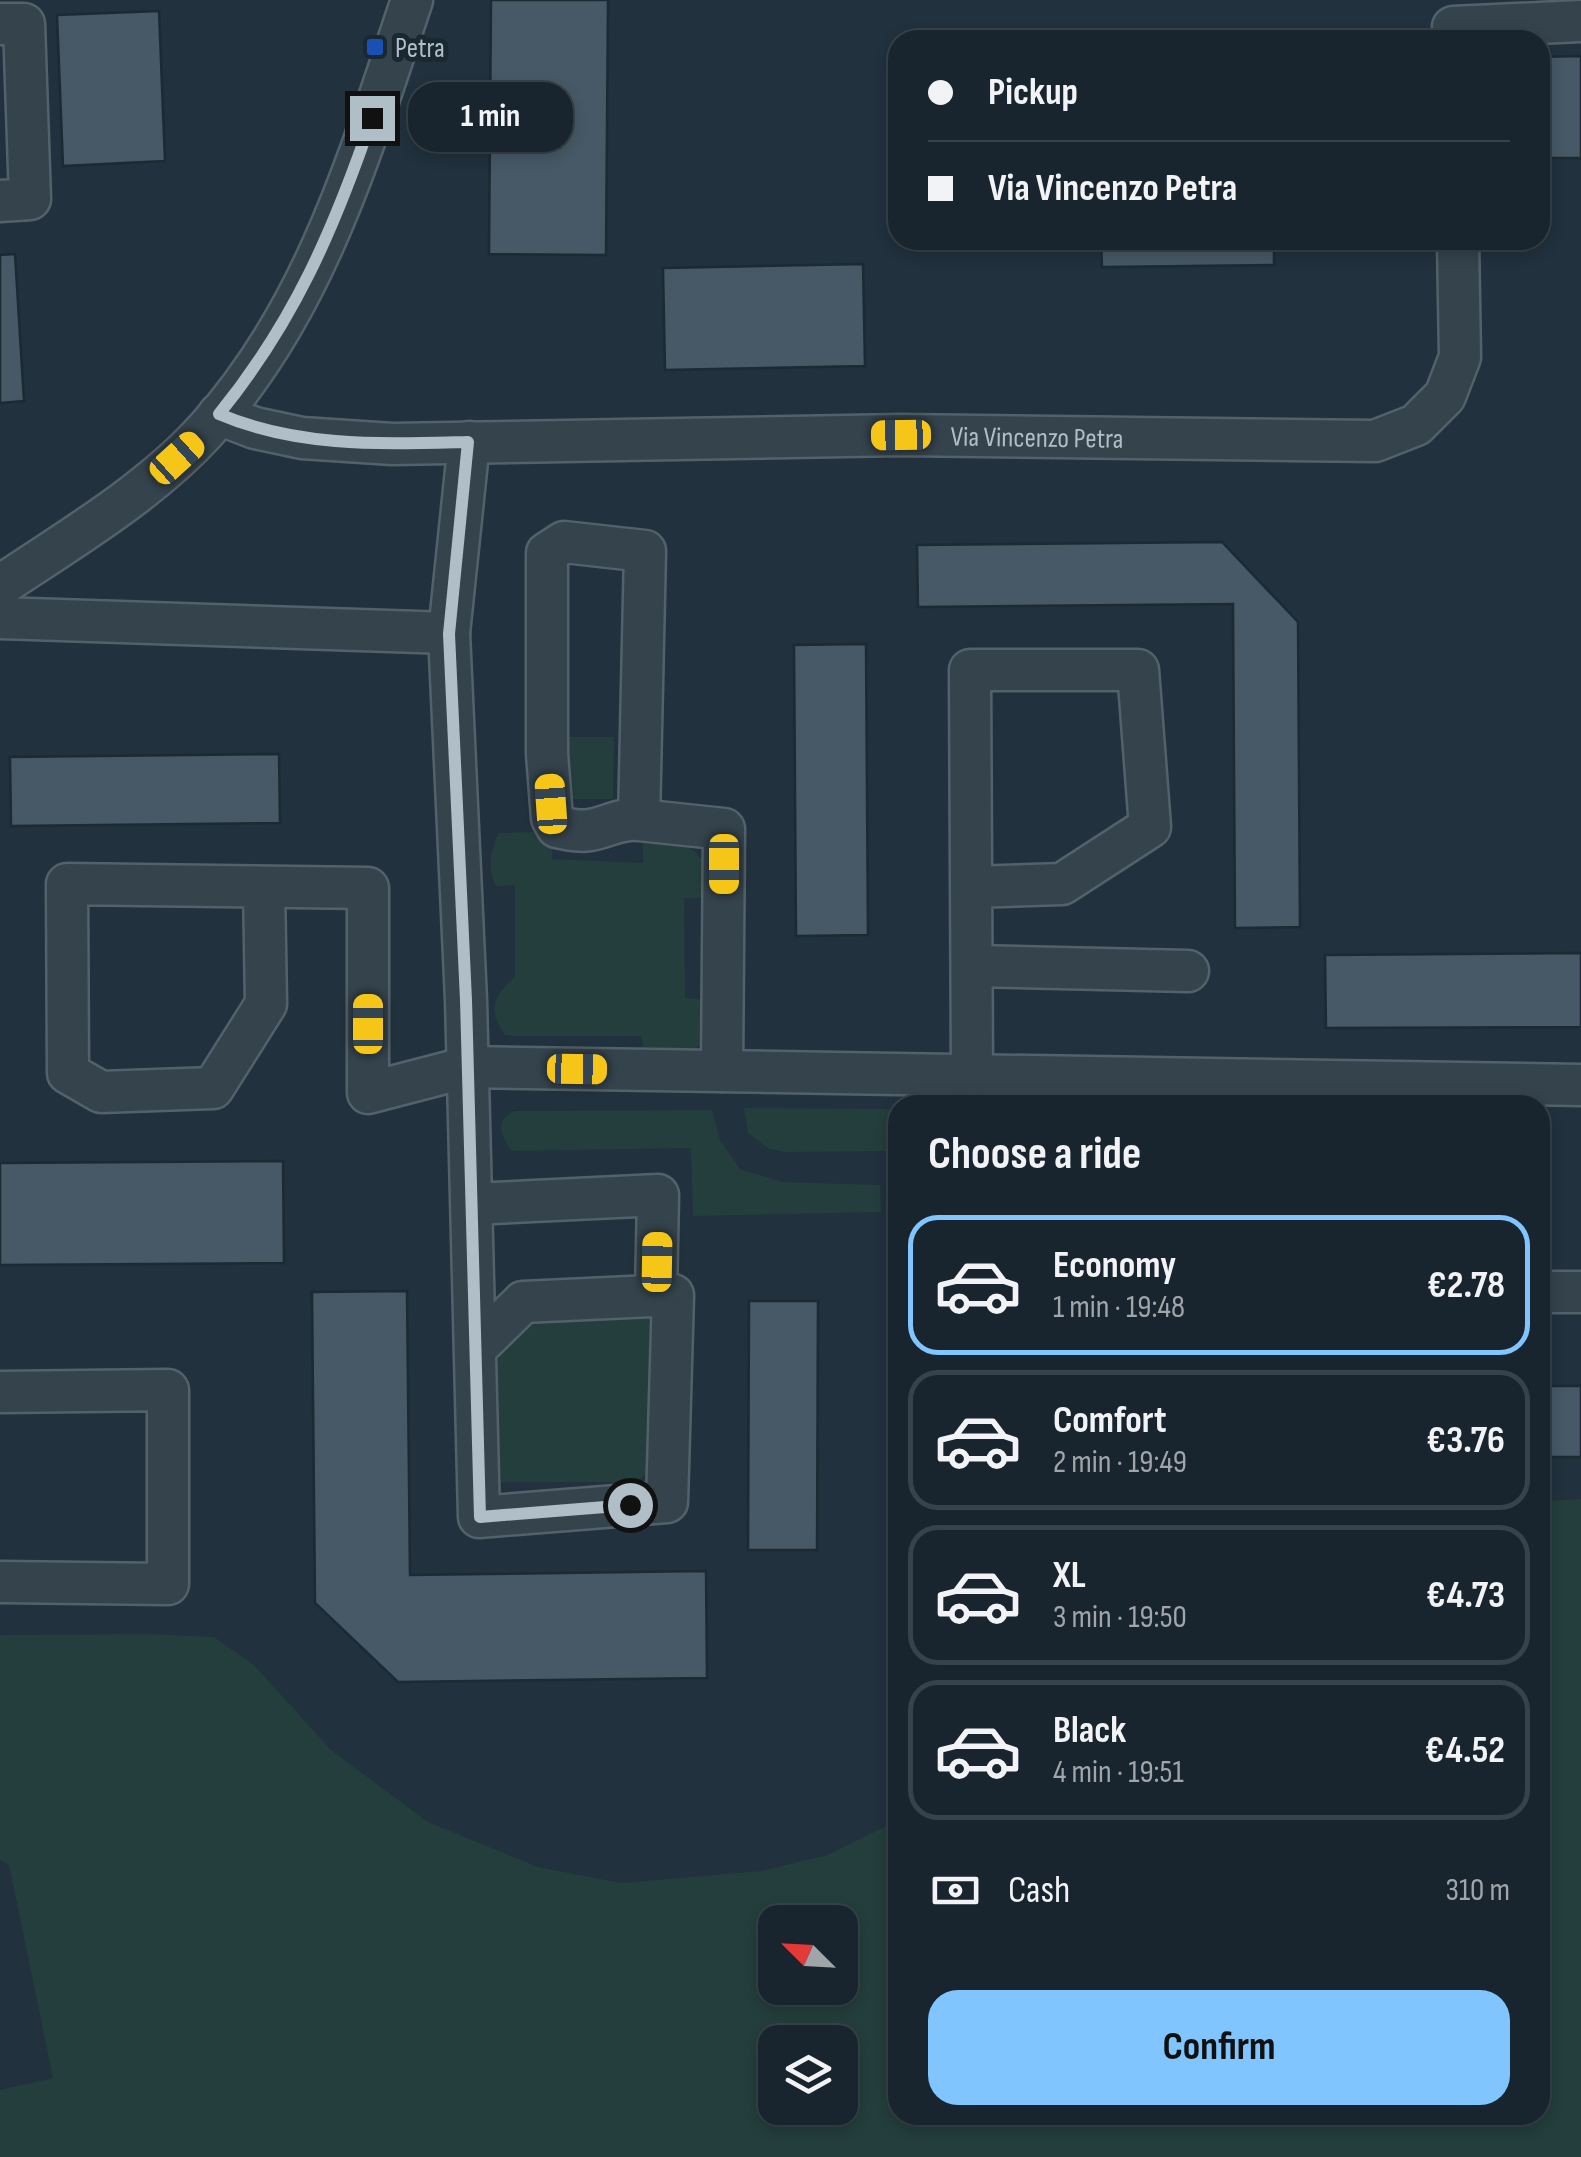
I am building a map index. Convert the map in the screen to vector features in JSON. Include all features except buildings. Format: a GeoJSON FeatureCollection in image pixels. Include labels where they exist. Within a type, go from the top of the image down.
{"type":"FeatureCollection","features":[{"type":"Feature","properties":{"kind":"street"},"geometry":{"type":"LineString","coordinates":[[0,586],[138,490],[185,452],[264,354],[314,269],[350,180],[412,0]]}},
{"type":"Feature","properties":{"kind":"street"},"geometry":{"type":"LineString","coordinates":[[1453,22],[1581,21]]}},
{"type":"Feature","properties":{"kind":"street"},"geometry":{"type":"LineString","coordinates":[[0,24],[24,24],[30,199],[0,200]]}},
{"type":"Feature","properties":{"kind":"street","name":"Via Vincenzo Petra"},"geometry":{"type":"LineString","coordinates":[[219,414],[254,428],[302,438],[392,444],[901,435],[1375,441],[1416,425],[1445,396],[1460,357],[1458,250]]}},
{"type":"Feature","properties":{"kind":"street"},"geometry":{"type":"LineString","coordinates":[[468,442],[449,634],[468,1067],[475,1350],[480,1517],[667,1502],[674,1295],[523,1302],[475,1350]]}},
{"type":"Feature","properties":{"kind":"street"},"geometry":{"type":"LineString","coordinates":[[638,820],[645,551],[564,542],[546,553],[547,754],[552,818],[557,828],[573,830],[589,830],[624,819],[724,829],[722,1071]]}},
{"type":"Feature","properties":{"kind":"street"},"geometry":{"type":"LineString","coordinates":[[0,618],[449,634]]}},
{"type":"Feature","properties":{"kind":"street"},"geometry":{"type":"LineString","coordinates":[[972,887],[1062,884],[1150,827],[1138,670],[970,670],[972,1075]]}},
{"type":"Feature","properties":{"kind":"street"},"geometry":{"type":"LineString","coordinates":[[264,887],[266,1004],[213,1088],[101,1092],[68,1073],[66,884],[368,888],[368,1093],[468,1067],[972,1075],[1288,1092],[1419,1094],[1581,1085]]}},
{"type":"Feature","properties":{"kind":"street"},"geometry":{"type":"LineString","coordinates":[[972,966],[1188,971]]}},
{"type":"Feature","properties":{"kind":"street"},"geometry":{"type":"LineString","coordinates":[[472,1204],[658,1195],[656,1295]]}},
{"type":"Feature","properties":{"kind":"street"},"geometry":{"type":"LineString","coordinates":[[1550,1292],[1581,1292]]}},
{"type":"Feature","properties":{"kind":"street"},"geometry":{"type":"LineString","coordinates":[[0,1392],[168,1390],[168,1584],[0,1582]]}},
{"type":"Feature","properties":{"kind":"green space"},"geometry":{"type":"Polygon","coordinates":[[[559,737],[614,737],[613,799],[559,799],[559,737]]]}},
{"type":"Feature","properties":{"kind":"green space"},"geometry":{"type":"Polygon","coordinates":[[[534,832],[552,841],[552,859],[643,863],[643,836],[681,839],[706,863],[708,898],[684,898],[685,998],[707,1000],[704,1041],[690,1054],[645,1059],[641,1036],[505,1035],[494,1010],[502,990],[515,976],[515,885],[496,886],[491,874],[492,853],[499,833],[534,832]]]}},
{"type":"Feature","properties":{"kind":"green space"},"geometry":{"type":"Polygon","coordinates":[[[744,1108],[888,1109],[888,1151],[785,1152],[769,1149],[748,1133],[744,1108]]]}},
{"type":"Feature","properties":{"kind":"green space"},"geometry":{"type":"Polygon","coordinates":[[[712,1110],[720,1140],[740,1169],[782,1182],[880,1185],[881,1212],[693,1216],[691,1148],[512,1151],[501,1129],[504,1119],[515,1111],[712,1110]]]}},
{"type":"Feature","properties":{"kind":"green space"},"geometry":{"type":"Polygon","coordinates":[[[645,1309],[659,1320],[648,1474],[634,1482],[501,1482],[491,1475],[485,1364],[533,1317],[645,1309]]]}},
{"type":"Feature","properties":{"kind":"green space"},"geometry":{"type":"Polygon","coordinates":[[[1581,1499],[1581,2157],[0,2157],[0,2090],[53,2078],[9,1865],[0,1860],[0,1635],[214,1637],[254,1665],[331,1750],[428,1822],[538,1867],[621,1883],[761,1871],[827,1855],[888,1825],[888,2125],[1550,2125],[1550,1501],[1581,1499]]]}},
{"type":"Feature","properties":{"kind":"place","name":"Petra"},"geometry":{"type":"Point","coordinates":[375,47]}},
{"type":"Feature","properties":{"kind":"route"},"geometry":{"type":"LineString","coordinates":[[372,118],[314,269],[256,366],[219,414],[254,428],[302,438],[392,444],[468,442],[449,634],[466,1000],[480,1517],[630,1505]]}}]}
